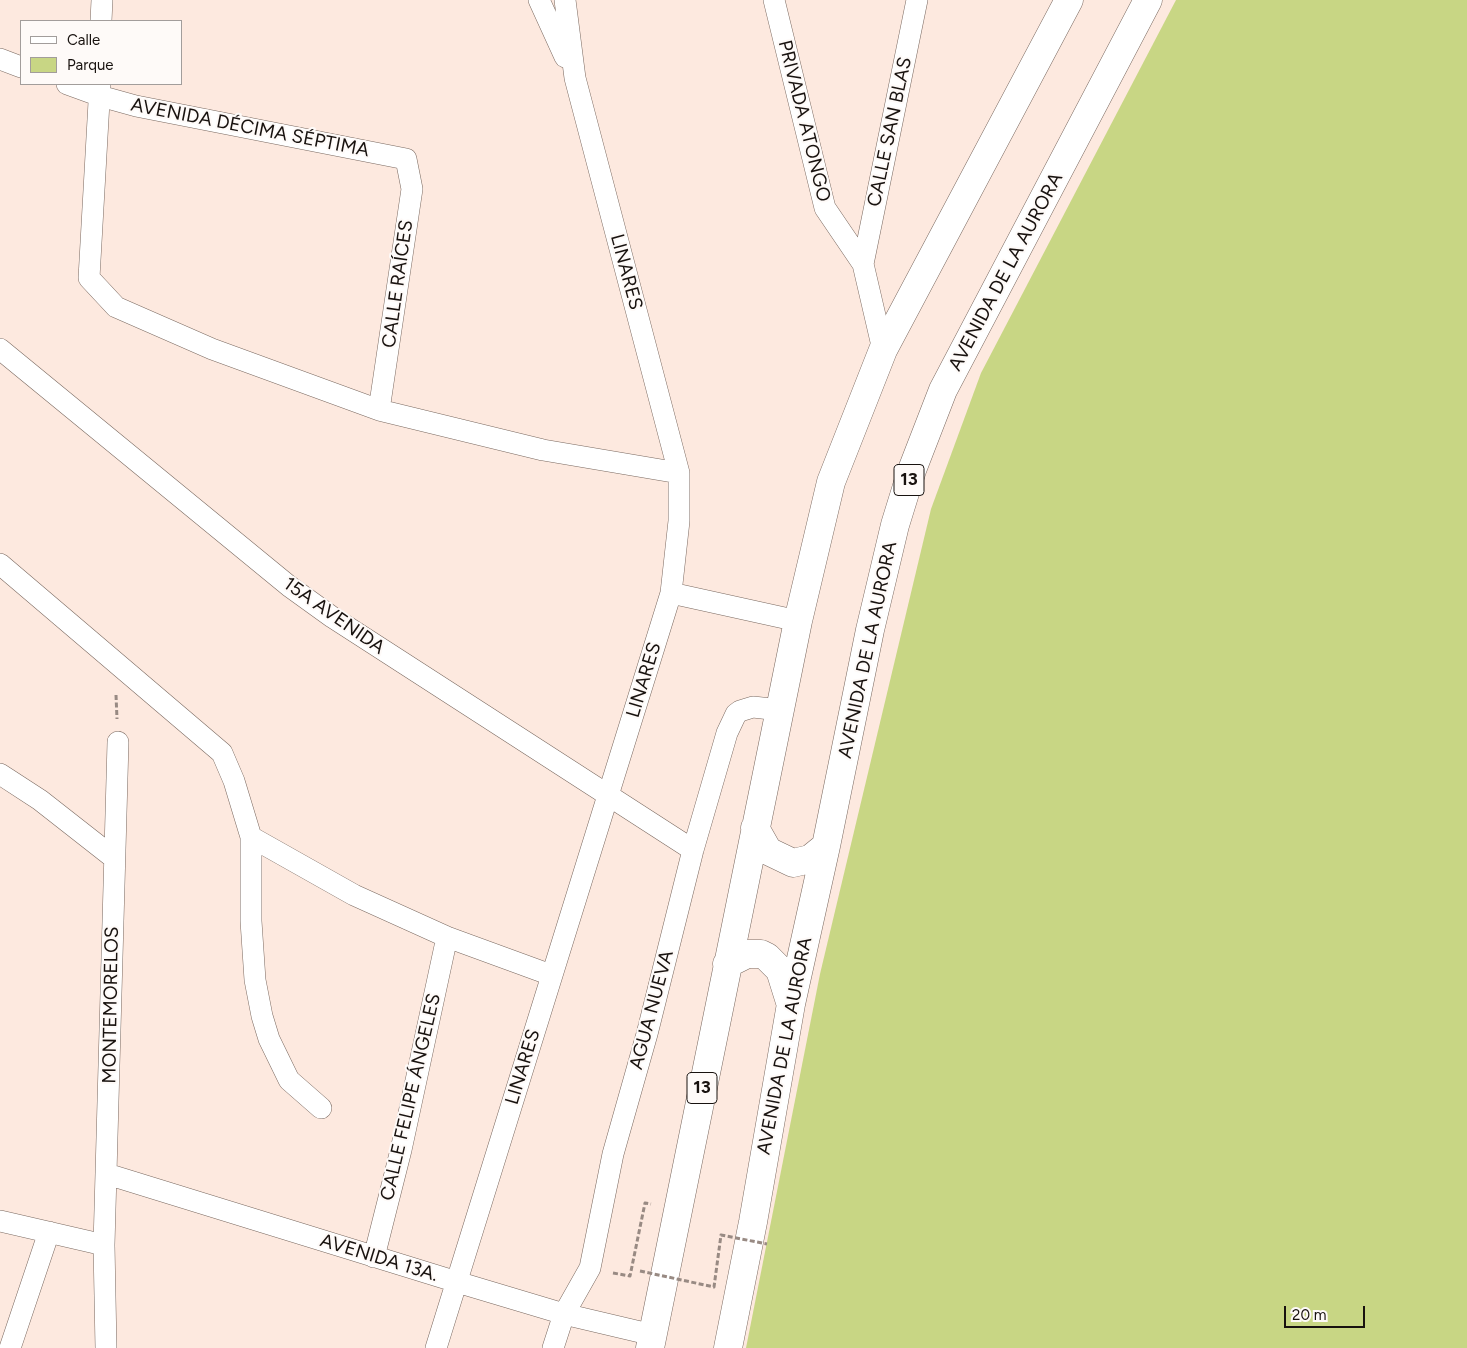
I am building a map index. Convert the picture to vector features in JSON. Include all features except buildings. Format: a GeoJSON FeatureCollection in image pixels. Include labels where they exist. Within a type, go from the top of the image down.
{"type":"FeatureCollection","features":[{"type":"Feature","properties":{"kind":"main road","name":"13"},"geometry":{"type":"LineString","coordinates":[[651,1342],[798,621],[831,482],[882,350],[1069,0]]}},
{"type":"Feature","properties":{"kind":"main road","name":"AVENIDA DE LA AURORA"},"geometry":{"type":"LineString","coordinates":[[728,1348],[753,1222],[791,1004],[826,846],[870,630],[895,525],[912,470],[944,390],[1148,0]]}},
{"type":"Feature","properties":{"kind":"main road"},"geometry":{"type":"LineString","coordinates":[[755,828],[768,851],[793,863],[810,859],[826,846]]}},
{"type":"Feature","properties":{"kind":"main road"},"geometry":{"type":"LineString","coordinates":[[727,964],[747,954],[761,954],[767,957],[780,970],[791,1004]]}},
{"type":"Feature","properties":{"kind":"street"},"geometry":{"type":"LineString","coordinates":[[101,20],[102,0]]}},
{"type":"Feature","properties":{"kind":"street"},"geometry":{"type":"LineString","coordinates":[[539,0],[575,78]]}},
{"type":"Feature","properties":{"kind":"street","name":"LINARES"},"geometry":{"type":"LineString","coordinates":[[436,1348],[671,592],[679,521],[679,473],[575,78],[564,0]]}},
{"type":"Feature","properties":{"kind":"street","name":"PRIVADA ATONGO"},"geometry":{"type":"LineString","coordinates":[[774,0],[825,208],[863,264],[882,350]]}},
{"type":"Feature","properties":{"kind":"street","name":"CALLE SAN BLAS"},"geometry":{"type":"LineString","coordinates":[[863,264],[917,0]]}},
{"type":"Feature","properties":{"kind":"street","name":"AVENIDA DÉCIMA SÉPTIMA"},"geometry":{"type":"LineString","coordinates":[[72,85],[100,90],[136,106],[406,159]]}},
{"type":"Feature","properties":{"kind":"street"},"geometry":{"type":"LineString","coordinates":[[100,90],[88,278],[116,307],[212,349],[380,410],[543,450],[679,473]]}},
{"type":"Feature","properties":{"kind":"street","name":"CALLE RAÍCES"},"geometry":{"type":"LineString","coordinates":[[380,410],[412,189],[406,159]]}},
{"type":"Feature","properties":{"kind":"street","name":"15A AVENIDA"},"geometry":{"type":"LineString","coordinates":[[0,349],[289,586],[332,617],[693,850]]}},
{"type":"Feature","properties":{"kind":"street"},"geometry":{"type":"LineString","coordinates":[[0,564],[222,752],[234,781],[251,837],[251,921],[255,980],[262,1016],[270,1039],[290,1080],[321,1108]]}},
{"type":"Feature","properties":{"kind":"street"},"geometry":{"type":"LineString","coordinates":[[671,592],[798,621]]}},
{"type":"Feature","properties":{"kind":"street","name":"AGUA NUEVA"},"geometry":{"type":"LineString","coordinates":[[553,1348],[564,1314],[590,1268],[613,1154],[647,1034],[693,850],[727,733],[736,714],[753,707],[780,710]]}},
{"type":"Feature","properties":{"kind":"street","name":"MONTEMORELOS"},"geometry":{"type":"LineString","coordinates":[[106,1348],[104,1245],[118,742]]}},
{"type":"Feature","properties":{"kind":"street"},"geometry":{"type":"LineString","coordinates":[[0,774],[40,800],[114,858]]}},
{"type":"Feature","properties":{"kind":"street"},"geometry":{"type":"LineString","coordinates":[[251,837],[354,895],[447,937],[551,975]]}},
{"type":"Feature","properties":{"kind":"street","name":"CALLE FELIPE ÁNGELES"},"geometry":{"type":"LineString","coordinates":[[374,1257],[401,1150],[447,937]]}},
{"type":"Feature","properties":{"kind":"street","name":"AVENIDA 13A."},"geometry":{"type":"LineString","coordinates":[[107,1174],[651,1342]]}},
{"type":"Feature","properties":{"kind":"street"},"geometry":{"type":"LineString","coordinates":[[0,1221],[104,1245]]}},
{"type":"Feature","properties":{"kind":"street"},"geometry":{"type":"LineString","coordinates":[[10,1348],[49,1232]]}},
{"type":"Feature","properties":{"kind":"path"},"geometry":{"type":"LineString","coordinates":[[115,661],[118,742]]}},
{"type":"Feature","properties":{"kind":"path"},"geometry":{"type":"LineString","coordinates":[[590,1268],[630,1276],[645,1203],[652,1202],[650,1212]]}},
{"type":"Feature","properties":{"kind":"path"},"geometry":{"type":"LineString","coordinates":[[642,1261],[640,1271],[714,1287],[721,1235],[767,1244]]}},
{"type":"Feature","properties":{"kind":"green space"},"geometry":{"type":"Polygon","coordinates":[[[1176,0],[1467,0],[1467,1348],[746,1348],[820,974],[931,509],[981,373],[1176,0]]]}}]}
